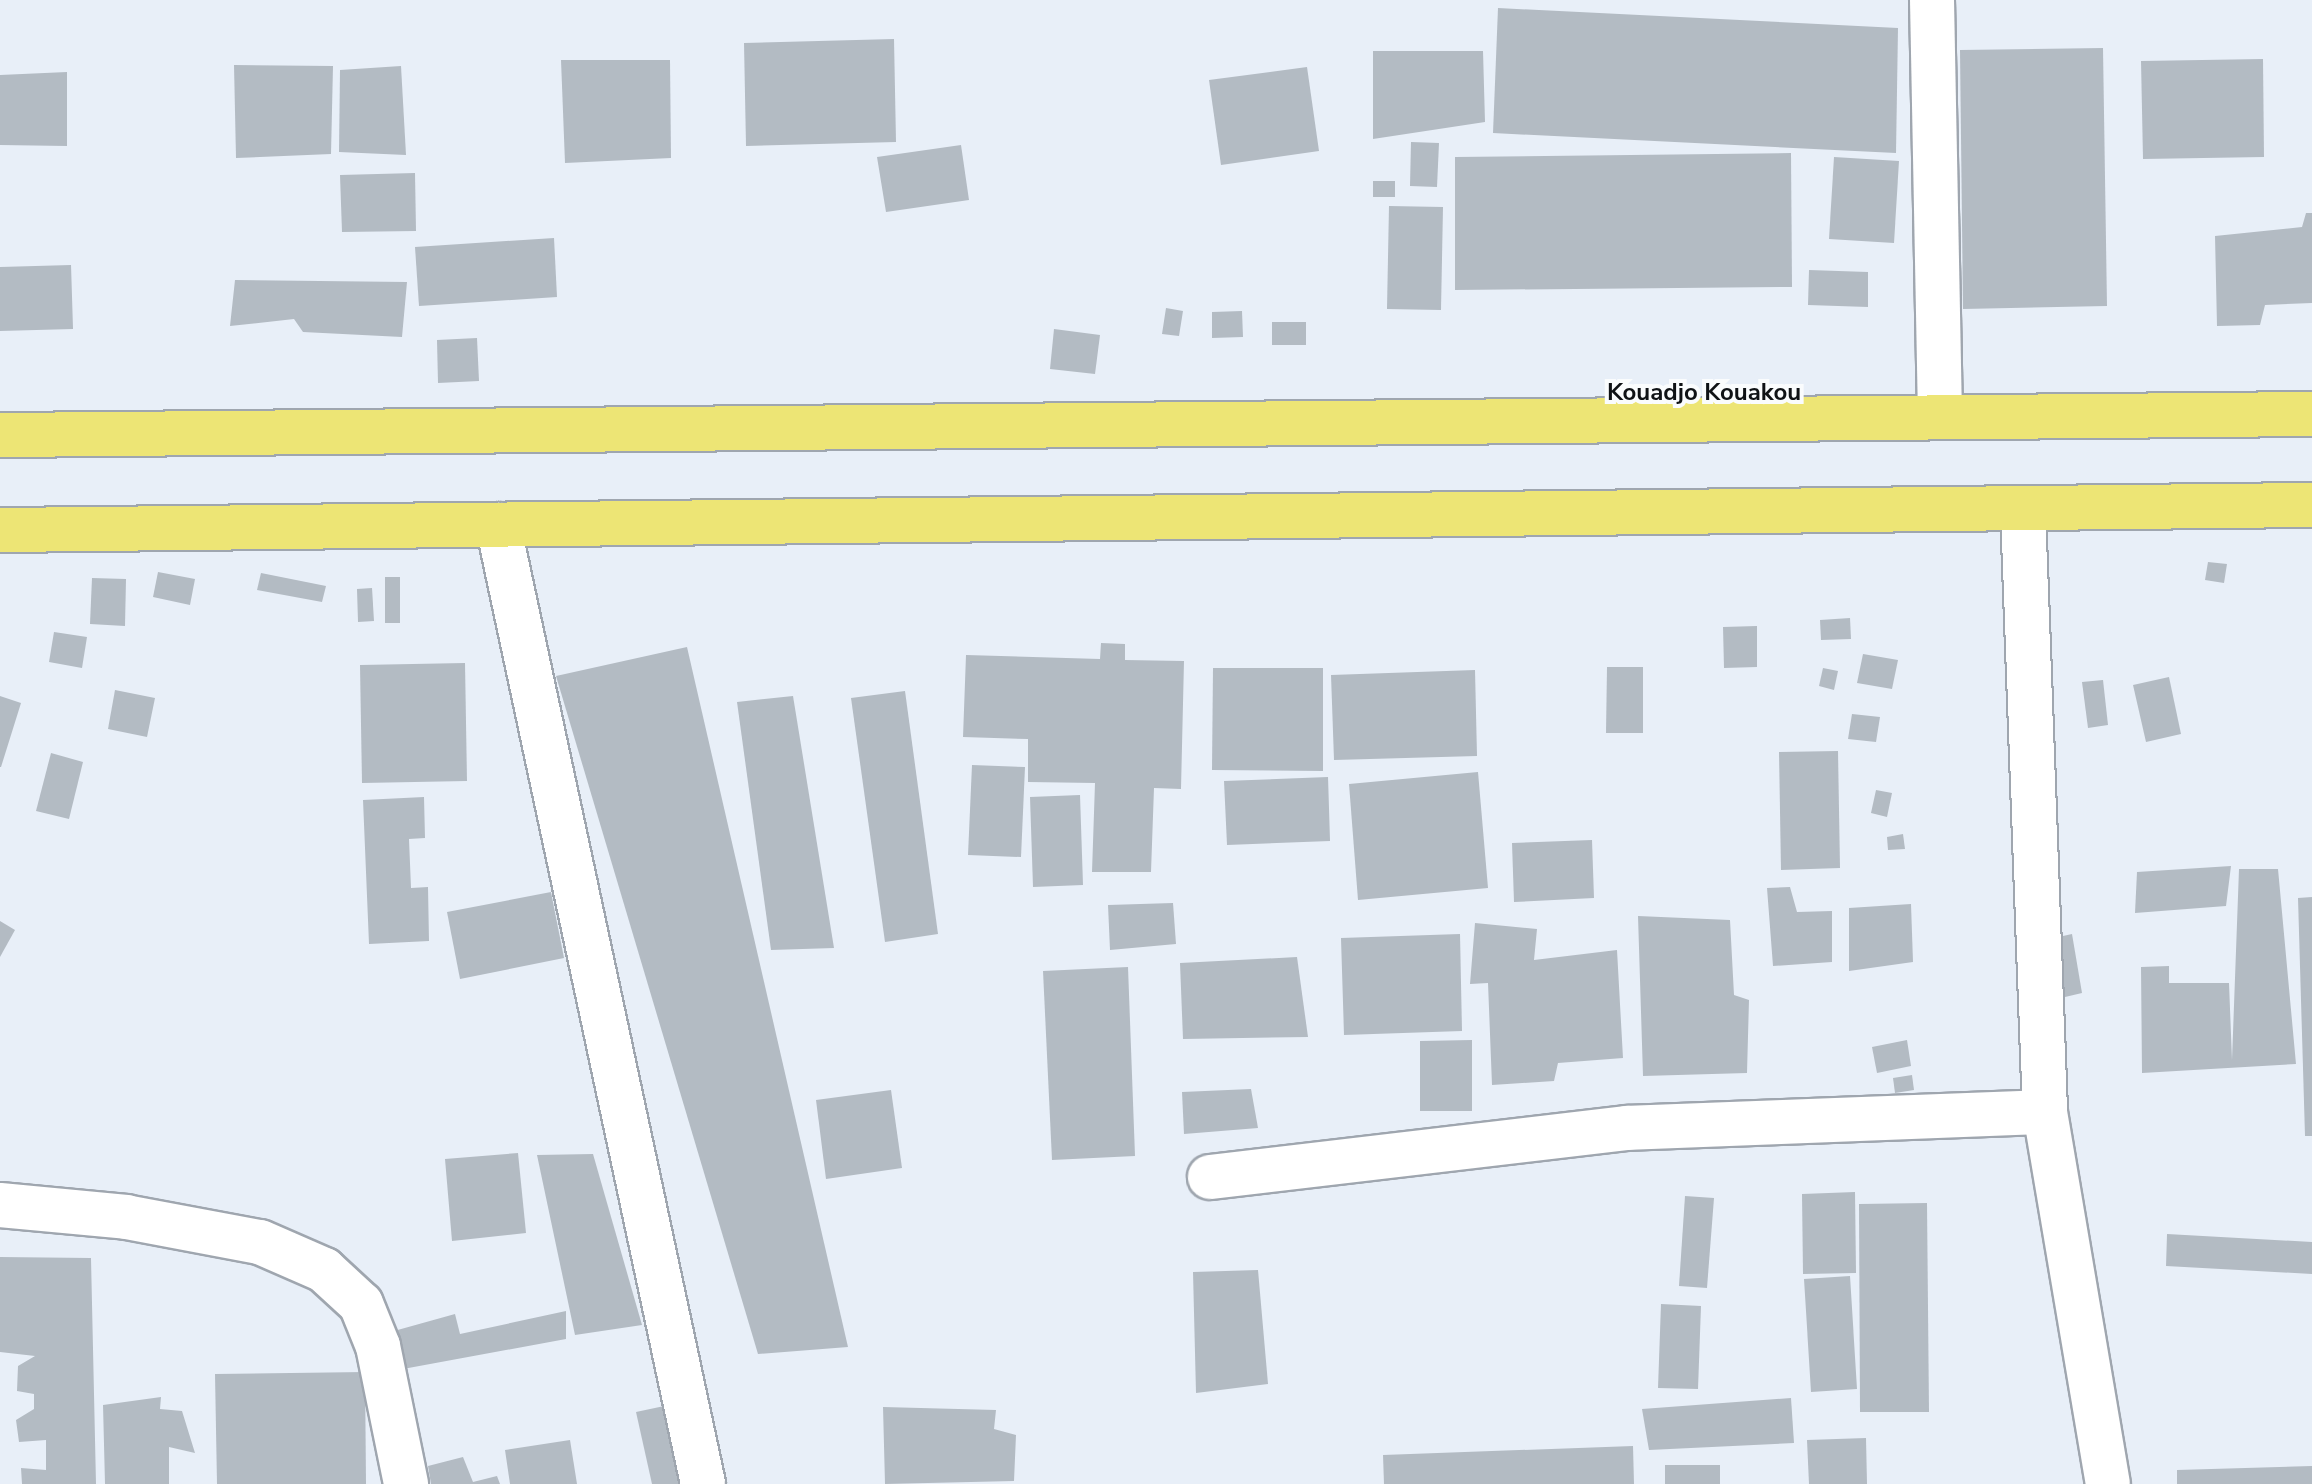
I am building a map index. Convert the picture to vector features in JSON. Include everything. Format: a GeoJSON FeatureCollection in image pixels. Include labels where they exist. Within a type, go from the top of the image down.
{"type":"FeatureCollection","features":[{"type":"Feature","properties":{"kind":"main road"},"geometry":{"type":"LineString","coordinates":[[0,435],[2312,414]]}},
{"type":"Feature","properties":{"kind":"main road"},"geometry":{"type":"LineString","coordinates":[[0,530],[2023,511],[2312,505]]}},
{"type":"Feature","properties":{"kind":"street"},"geometry":{"type":"LineString","coordinates":[[1932,0],[1940,417]]}},
{"type":"Feature","properties":{"kind":"street"},"geometry":{"type":"LineString","coordinates":[[2023,511],[2045,1112],[2108,1484]]}},
{"type":"Feature","properties":{"kind":"street"},"geometry":{"type":"LineString","coordinates":[[498,525],[703,1484]]}},
{"type":"Feature","properties":{"kind":"street"},"geometry":{"type":"LineString","coordinates":[[1210,1177],[1627,1128],[2045,1112]]}},
{"type":"Feature","properties":{"kind":"street"},"geometry":{"type":"LineString","coordinates":[[0,1205],[126,1217],[260,1242],[324,1270],[361,1304],[378,1346],[406,1484]]}},
{"type":"Feature","properties":{"kind":"building"},"geometry":{"type":"Polygon","coordinates":[[[1498,8],[1898,28],[1896,153],[1493,133],[1498,8]]]}},
{"type":"Feature","properties":{"kind":"building"},"geometry":{"type":"Polygon","coordinates":[[[894,39],[896,142],[746,146],[744,43],[894,39]]]}},
{"type":"Feature","properties":{"kind":"building"},"geometry":{"type":"Polygon","coordinates":[[[2103,48],[2107,306],[1963,309],[1960,50],[2103,48]]]}},
{"type":"Feature","properties":{"kind":"building"},"geometry":{"type":"Polygon","coordinates":[[[1373,51],[1483,51],[1485,122],[1373,139],[1373,51]]]}},
{"type":"Feature","properties":{"kind":"building"},"geometry":{"type":"Polygon","coordinates":[[[2263,59],[2264,157],[2143,159],[2141,61],[2263,59]]]}},
{"type":"Feature","properties":{"kind":"building"},"geometry":{"type":"Polygon","coordinates":[[[561,60],[670,60],[671,158],[565,163],[561,60]]]}},
{"type":"Feature","properties":{"kind":"building"},"geometry":{"type":"Polygon","coordinates":[[[234,65],[333,66],[331,154],[236,158],[234,65]]]}},
{"type":"Feature","properties":{"kind":"building"},"geometry":{"type":"Polygon","coordinates":[[[401,66],[406,155],[339,152],[340,70],[401,66]]]}},
{"type":"Feature","properties":{"kind":"building"},"geometry":{"type":"Polygon","coordinates":[[[1307,67],[1319,151],[1221,165],[1209,80],[1307,67]]]}},
{"type":"Feature","properties":{"kind":"building"},"geometry":{"type":"Polygon","coordinates":[[[67,72],[67,146],[0,145],[0,75],[67,72]]]}},
{"type":"Feature","properties":{"kind":"building"},"geometry":{"type":"Polygon","coordinates":[[[1411,142],[1439,143],[1437,187],[1410,186],[1411,142]]]}},
{"type":"Feature","properties":{"kind":"building"},"geometry":{"type":"Polygon","coordinates":[[[961,145],[969,200],[886,212],[877,157],[961,145]]]}},
{"type":"Feature","properties":{"kind":"building"},"geometry":{"type":"Polygon","coordinates":[[[1791,153],[1792,287],[1455,290],[1455,157],[1791,153]]]}},
{"type":"Feature","properties":{"kind":"building"},"geometry":{"type":"Polygon","coordinates":[[[1834,157],[1899,161],[1894,243],[1829,239],[1834,157]]]}},
{"type":"Feature","properties":{"kind":"building"},"geometry":{"type":"Polygon","coordinates":[[[415,173],[416,231],[342,232],[340,175],[415,173]]]}},
{"type":"Feature","properties":{"kind":"building"},"geometry":{"type":"Polygon","coordinates":[[[1373,181],[1395,181],[1395,197],[1373,197],[1373,181]]]}},
{"type":"Feature","properties":{"kind":"building"},"geometry":{"type":"Polygon","coordinates":[[[1389,206],[1443,207],[1441,310],[1387,309],[1389,206]]]}},
{"type":"Feature","properties":{"kind":"building"},"geometry":{"type":"Polygon","coordinates":[[[2306,213],[2312,213],[2312,303],[2265,305],[2260,325],[2217,326],[2215,236],[2302,227],[2306,213]]]}},
{"type":"Feature","properties":{"kind":"building"},"geometry":{"type":"Polygon","coordinates":[[[554,238],[557,297],[419,306],[415,247],[554,238]]]}},
{"type":"Feature","properties":{"kind":"building"},"geometry":{"type":"Polygon","coordinates":[[[71,265],[73,329],[0,331],[0,267],[71,265]]]}},
{"type":"Feature","properties":{"kind":"building"},"geometry":{"type":"Polygon","coordinates":[[[1809,270],[1868,272],[1868,307],[1808,305],[1809,270]]]}},
{"type":"Feature","properties":{"kind":"building"},"geometry":{"type":"Polygon","coordinates":[[[235,280],[407,282],[402,337],[303,332],[294,319],[230,326],[235,280]]]}},
{"type":"Feature","properties":{"kind":"building"},"geometry":{"type":"Polygon","coordinates":[[[1166,308],[1183,311],[1179,336],[1162,334],[1166,308]]]}},
{"type":"Feature","properties":{"kind":"building"},"geometry":{"type":"Polygon","coordinates":[[[1242,311],[1243,337],[1212,338],[1212,312],[1242,311]]]}},
{"type":"Feature","properties":{"kind":"building"},"geometry":{"type":"Polygon","coordinates":[[[1272,322],[1306,322],[1306,345],[1272,345],[1272,322]]]}},
{"type":"Feature","properties":{"kind":"building"},"geometry":{"type":"Polygon","coordinates":[[[1054,329],[1100,335],[1095,374],[1050,369],[1054,329]]]}},
{"type":"Feature","properties":{"kind":"building"},"geometry":{"type":"Polygon","coordinates":[[[477,338],[479,381],[438,383],[437,340],[477,338]]]}},
{"type":"Feature","properties":{"kind":"building"},"geometry":{"type":"Polygon","coordinates":[[[2208,562],[2227,564],[2224,583],[2205,580],[2208,562]]]}},
{"type":"Feature","properties":{"kind":"building"},"geometry":{"type":"Polygon","coordinates":[[[158,572],[195,579],[190,605],[153,597],[158,572]]]}},
{"type":"Feature","properties":{"kind":"building"},"geometry":{"type":"Polygon","coordinates":[[[261,573],[326,586],[322,602],[257,590],[261,573]]]}},
{"type":"Feature","properties":{"kind":"building"},"geometry":{"type":"Polygon","coordinates":[[[385,577],[400,577],[400,623],[385,623],[385,577]]]}},
{"type":"Feature","properties":{"kind":"building"},"geometry":{"type":"Polygon","coordinates":[[[92,578],[126,579],[125,626],[90,624],[92,578]]]}},
{"type":"Feature","properties":{"kind":"building"},"geometry":{"type":"Polygon","coordinates":[[[372,588],[374,621],[358,622],[357,589],[372,588]]]}},
{"type":"Feature","properties":{"kind":"building"},"geometry":{"type":"Polygon","coordinates":[[[1850,618],[1851,639],[1821,640],[1820,620],[1850,618]]]}},
{"type":"Feature","properties":{"kind":"building"},"geometry":{"type":"Polygon","coordinates":[[[1757,626],[1757,667],[1724,668],[1723,627],[1757,626]]]}},
{"type":"Feature","properties":{"kind":"building"},"geometry":{"type":"Polygon","coordinates":[[[54,632],[87,637],[82,668],[49,662],[54,632]]]}},
{"type":"Feature","properties":{"kind":"building"},"geometry":{"type":"Polygon","coordinates":[[[1101,643],[1125,644],[1125,660],[1184,661],[1181,789],[1154,788],[1151,872],[1092,872],[1095,783],[1028,782],[1028,739],[963,737],[966,655],[1100,659],[1101,643]]]}},
{"type":"Feature","properties":{"kind":"building"},"geometry":{"type":"Polygon","coordinates":[[[687,647],[848,1347],[758,1354],[556,676],[687,647]]]}},
{"type":"Feature","properties":{"kind":"building"},"geometry":{"type":"Polygon","coordinates":[[[1863,654],[1898,660],[1892,689],[1857,683],[1863,654]]]}},
{"type":"Feature","properties":{"kind":"building"},"geometry":{"type":"Polygon","coordinates":[[[465,663],[467,781],[362,783],[360,665],[465,663]]]}},
{"type":"Feature","properties":{"kind":"building"},"geometry":{"type":"Polygon","coordinates":[[[1607,667],[1643,667],[1643,733],[1606,733],[1607,667]]]}},
{"type":"Feature","properties":{"kind":"building"},"geometry":{"type":"Polygon","coordinates":[[[1213,668],[1323,668],[1323,771],[1212,770],[1213,668]]]}},
{"type":"Feature","properties":{"kind":"building"},"geometry":{"type":"Polygon","coordinates":[[[1823,668],[1838,671],[1834,690],[1819,686],[1823,668]]]}},
{"type":"Feature","properties":{"kind":"building"},"geometry":{"type":"Polygon","coordinates":[[[1475,670],[1477,756],[1334,760],[1331,675],[1475,670]]]}},
{"type":"Feature","properties":{"kind":"building"},"geometry":{"type":"Polygon","coordinates":[[[2169,677],[2181,734],[2146,742],[2133,685],[2169,677]]]}},
{"type":"Feature","properties":{"kind":"building"},"geometry":{"type":"Polygon","coordinates":[[[2103,680],[2108,725],[2088,728],[2082,682],[2103,680]]]}},
{"type":"Feature","properties":{"kind":"building"},"geometry":{"type":"Polygon","coordinates":[[[115,690],[155,698],[147,737],[108,729],[115,690]]]}},
{"type":"Feature","properties":{"kind":"building"},"geometry":{"type":"Polygon","coordinates":[[[905,691],[938,934],[885,942],[851,698],[905,691]]]}},
{"type":"Feature","properties":{"kind":"building"},"geometry":{"type":"Polygon","coordinates":[[[0,696],[21,703],[1,767],[0,767],[0,696]]]}},
{"type":"Feature","properties":{"kind":"building"},"geometry":{"type":"Polygon","coordinates":[[[793,696],[834,948],[771,950],[737,702],[793,696]]]}},
{"type":"Feature","properties":{"kind":"building"},"geometry":{"type":"Polygon","coordinates":[[[1852,714],[1880,717],[1876,742],[1848,739],[1852,714]]]}},
{"type":"Feature","properties":{"kind":"building"},"geometry":{"type":"Polygon","coordinates":[[[1838,751],[1840,868],[1781,870],[1779,752],[1838,751]]]}},
{"type":"Feature","properties":{"kind":"building"},"geometry":{"type":"Polygon","coordinates":[[[51,753],[83,762],[69,819],[36,811],[51,753]]]}},
{"type":"Feature","properties":{"kind":"building"},"geometry":{"type":"Polygon","coordinates":[[[972,765],[1025,767],[1021,857],[968,855],[972,765]]]}},
{"type":"Feature","properties":{"kind":"building"},"geometry":{"type":"Polygon","coordinates":[[[1478,772],[1488,888],[1358,900],[1349,784],[1478,772]]]}},
{"type":"Feature","properties":{"kind":"building"},"geometry":{"type":"Polygon","coordinates":[[[1328,777],[1330,841],[1227,845],[1224,781],[1328,777]]]}},
{"type":"Feature","properties":{"kind":"building"},"geometry":{"type":"Polygon","coordinates":[[[1876,790],[1892,793],[1887,817],[1871,813],[1876,790]]]}},
{"type":"Feature","properties":{"kind":"building"},"geometry":{"type":"Polygon","coordinates":[[[1080,795],[1083,885],[1033,887],[1030,797],[1080,795]]]}},
{"type":"Feature","properties":{"kind":"building"},"geometry":{"type":"Polygon","coordinates":[[[424,797],[425,838],[409,839],[411,888],[428,887],[429,941],[369,944],[363,800],[424,797]]]}},
{"type":"Feature","properties":{"kind":"building"},"geometry":{"type":"Polygon","coordinates":[[[1903,834],[1905,849],[1888,850],[1887,837],[1903,834]]]}},
{"type":"Feature","properties":{"kind":"building"},"geometry":{"type":"Polygon","coordinates":[[[1592,840],[1594,898],[1514,902],[1512,843],[1592,840]]]}},
{"type":"Feature","properties":{"kind":"building"},"geometry":{"type":"Polygon","coordinates":[[[2231,866],[2226,906],[2135,913],[2137,872],[2231,866]]]}},
{"type":"Feature","properties":{"kind":"building"},"geometry":{"type":"Polygon","coordinates":[[[2239,869],[2278,869],[2296,1064],[2142,1073],[2141,967],[2169,966],[2169,983],[2229,983],[2232,1060],[2239,869]]]}},
{"type":"Feature","properties":{"kind":"building"},"geometry":{"type":"Polygon","coordinates":[[[1790,887],[1797,912],[1832,911],[1832,962],[1773,966],[1767,888],[1790,887]]]}},
{"type":"Feature","properties":{"kind":"building"},"geometry":{"type":"Polygon","coordinates":[[[551,892],[564,958],[460,979],[447,912],[551,892]]]}},
{"type":"Feature","properties":{"kind":"building"},"geometry":{"type":"Polygon","coordinates":[[[2312,897],[2312,1136],[2305,1136],[2298,898],[2312,897]]]}},
{"type":"Feature","properties":{"kind":"building"},"geometry":{"type":"Polygon","coordinates":[[[1173,903],[1176,944],[1110,950],[1108,905],[1173,903]]]}},
{"type":"Feature","properties":{"kind":"building"},"geometry":{"type":"Polygon","coordinates":[[[1911,904],[1913,962],[1849,971],[1849,908],[1911,904]]]}},
{"type":"Feature","properties":{"kind":"building"},"geometry":{"type":"Polygon","coordinates":[[[1638,916],[1730,920],[1734,995],[1749,1000],[1747,1073],[1643,1076],[1638,916]]]}},
{"type":"Feature","properties":{"kind":"building"},"geometry":{"type":"Polygon","coordinates":[[[0,921],[15,930],[0,957],[0,921]]]}},
{"type":"Feature","properties":{"kind":"building"},"geometry":{"type":"Polygon","coordinates":[[[1475,923],[1537,929],[1534,960],[1617,950],[1623,1058],[1558,1063],[1554,1081],[1492,1085],[1488,983],[1470,984],[1475,923]]]}},
{"type":"Feature","properties":{"kind":"building"},"geometry":{"type":"Polygon","coordinates":[[[1460,934],[1462,1031],[1344,1035],[1341,938],[1460,934]]]}},
{"type":"Feature","properties":{"kind":"building"},"geometry":{"type":"Polygon","coordinates":[[[2072,934],[2082,993],[2065,997],[2054,938],[2072,934]]]}},
{"type":"Feature","properties":{"kind":"building"},"geometry":{"type":"Polygon","coordinates":[[[1297,957],[1308,1037],[1183,1039],[1180,963],[1297,957]]]}},
{"type":"Feature","properties":{"kind":"building"},"geometry":{"type":"Polygon","coordinates":[[[1128,967],[1135,1156],[1052,1160],[1043,971],[1128,967]]]}},
{"type":"Feature","properties":{"kind":"building"},"geometry":{"type":"Polygon","coordinates":[[[1472,1040],[1472,1111],[1420,1111],[1420,1041],[1472,1040]]]}},
{"type":"Feature","properties":{"kind":"building"},"geometry":{"type":"Polygon","coordinates":[[[1907,1040],[1911,1066],[1877,1073],[1872,1047],[1907,1040]]]}},
{"type":"Feature","properties":{"kind":"building"},"geometry":{"type":"Polygon","coordinates":[[[1912,1075],[1914,1090],[1895,1093],[1893,1078],[1912,1075]]]}},
{"type":"Feature","properties":{"kind":"building"},"geometry":{"type":"Polygon","coordinates":[[[1251,1089],[1258,1128],[1184,1134],[1182,1092],[1251,1089]]]}},
{"type":"Feature","properties":{"kind":"building"},"geometry":{"type":"Polygon","coordinates":[[[891,1090],[902,1168],[826,1179],[816,1100],[891,1090]]]}},
{"type":"Feature","properties":{"kind":"building"},"geometry":{"type":"Polygon","coordinates":[[[518,1153],[526,1233],[452,1241],[445,1159],[518,1153]]]}},
{"type":"Feature","properties":{"kind":"building"},"geometry":{"type":"Polygon","coordinates":[[[593,1154],[642,1325],[575,1335],[537,1155],[593,1154]]]}},
{"type":"Feature","properties":{"kind":"building"},"geometry":{"type":"Polygon","coordinates":[[[1855,1192],[1856,1273],[1803,1274],[1802,1194],[1855,1192]]]}},
{"type":"Feature","properties":{"kind":"building"},"geometry":{"type":"Polygon","coordinates":[[[1685,1196],[1714,1198],[1707,1288],[1679,1286],[1685,1196]]]}},
{"type":"Feature","properties":{"kind":"building"},"geometry":{"type":"Polygon","coordinates":[[[1927,1203],[1929,1412],[1860,1412],[1859,1204],[1927,1203]]]}},
{"type":"Feature","properties":{"kind":"building"},"geometry":{"type":"Polygon","coordinates":[[[2167,1234],[2312,1242],[2312,1274],[2166,1266],[2167,1234]]]}},
{"type":"Feature","properties":{"kind":"building"},"geometry":{"type":"Polygon","coordinates":[[[0,1257],[91,1258],[96,1484],[22,1484],[21,1468],[46,1470],[46,1440],[19,1442],[16,1420],[34,1409],[34,1394],[17,1391],[18,1366],[35,1356],[0,1352],[0,1257]]]}},
{"type":"Feature","properties":{"kind":"building"},"geometry":{"type":"Polygon","coordinates":[[[1258,1270],[1268,1384],[1196,1393],[1193,1272],[1258,1270]]]}},
{"type":"Feature","properties":{"kind":"building"},"geometry":{"type":"Polygon","coordinates":[[[1850,1276],[1857,1389],[1811,1392],[1804,1279],[1850,1276]]]}},
{"type":"Feature","properties":{"kind":"building"},"geometry":{"type":"Polygon","coordinates":[[[1661,1304],[1701,1306],[1698,1389],[1658,1388],[1661,1304]]]}},
{"type":"Feature","properties":{"kind":"building"},"geometry":{"type":"Polygon","coordinates":[[[566,1311],[566,1339],[403,1369],[394,1331],[455,1314],[460,1334],[566,1311]]]}},
{"type":"Feature","properties":{"kind":"building"},"geometry":{"type":"Polygon","coordinates":[[[365,1372],[366,1484],[217,1484],[215,1374],[365,1372]]]}},
{"type":"Feature","properties":{"kind":"building"},"geometry":{"type":"Polygon","coordinates":[[[161,1397],[160,1409],[182,1411],[195,1453],[169,1447],[169,1484],[105,1484],[103,1405],[161,1397]]]}},
{"type":"Feature","properties":{"kind":"building"},"geometry":{"type":"Polygon","coordinates":[[[1791,1398],[1794,1443],[1649,1450],[1642,1409],[1791,1398]]]}},
{"type":"Feature","properties":{"kind":"building"},"geometry":{"type":"Polygon","coordinates":[[[669,1405],[686,1484],[652,1484],[636,1412],[669,1405]]]}},
{"type":"Feature","properties":{"kind":"building"},"geometry":{"type":"Polygon","coordinates":[[[883,1407],[996,1410],[994,1429],[1016,1435],[1014,1481],[885,1484],[883,1407]]]}},
{"type":"Feature","properties":{"kind":"building"},"geometry":{"type":"Polygon","coordinates":[[[1866,1438],[1867,1484],[1809,1484],[1807,1440],[1866,1438]]]}},
{"type":"Feature","properties":{"kind":"building"},"geometry":{"type":"Polygon","coordinates":[[[570,1440],[577,1484],[510,1484],[505,1450],[570,1440]]]}},
{"type":"Feature","properties":{"kind":"building"},"geometry":{"type":"Polygon","coordinates":[[[1633,1446],[1634,1484],[1384,1484],[1383,1455],[1633,1446]]]}},
{"type":"Feature","properties":{"kind":"building"},"geometry":{"type":"Polygon","coordinates":[[[463,1457],[473,1482],[497,1476],[500,1484],[431,1484],[428,1466],[463,1457]]]}},
{"type":"Feature","properties":{"kind":"building"},"geometry":{"type":"Polygon","coordinates":[[[1665,1465],[1720,1465],[1720,1484],[1665,1484],[1665,1465]]]}},
{"type":"Feature","properties":{"kind":"building"},"geometry":{"type":"Polygon","coordinates":[[[2312,1466],[2312,1484],[2177,1484],[2177,1470],[2312,1466]]]}},
{"type":"Feature","properties":{"kind":"district","name":"Kouadjo Kouakou"},"geometry":{"type":"Point","coordinates":[1704,393]}}]}
